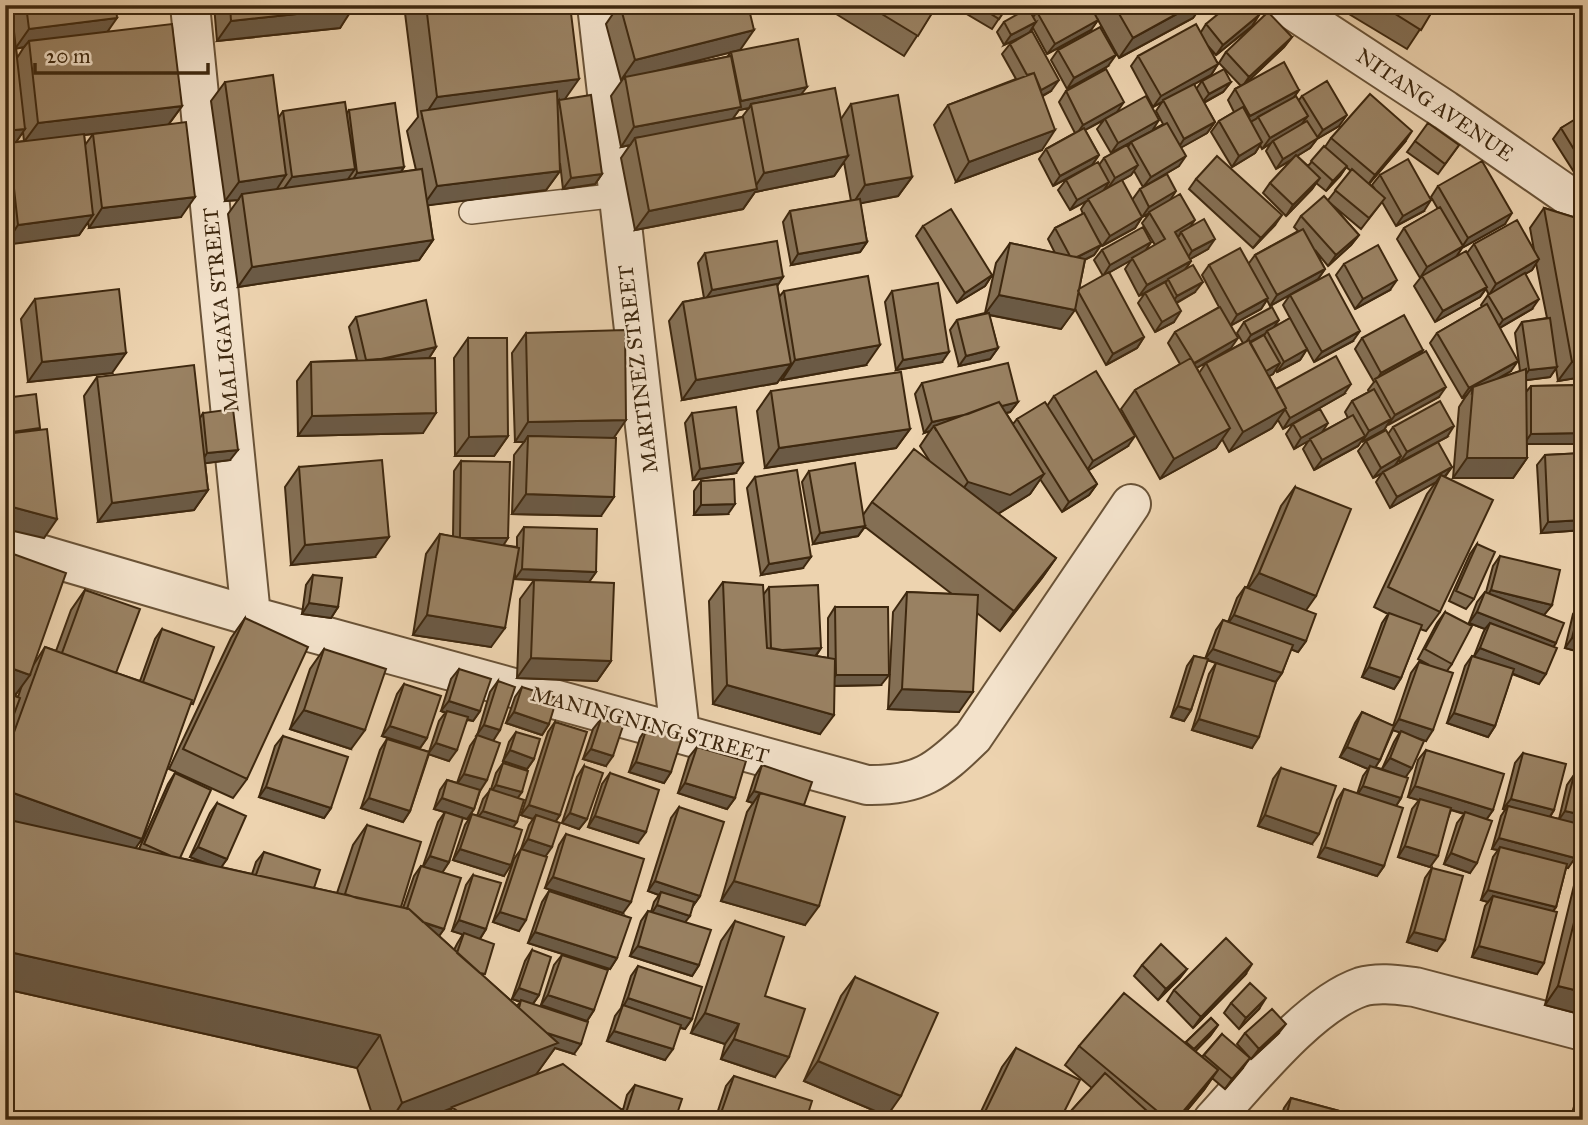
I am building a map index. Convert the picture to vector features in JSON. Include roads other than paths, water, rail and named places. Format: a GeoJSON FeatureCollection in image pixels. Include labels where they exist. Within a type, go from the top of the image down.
{"type":"FeatureCollection","features":[{"type":"Feature","properties":{"kind":"street","name":"MALIGAYA STREET"},"geometry":{"type":"LineString","coordinates":[[190,5],[251,615]]}},
{"type":"Feature","properties":{"kind":"street","name":"MARTINEZ STREET"},"geometry":{"type":"LineString","coordinates":[[597,5],[680,733]]}},
{"type":"Feature","properties":{"kind":"street","name":"NITANG AVENUE"},"geometry":{"type":"LineString","coordinates":[[1285,5],[1445,110],[1583,206]]}},
{"type":"Feature","properties":{"kind":"street","name":"MANINGNING STREET"},"geometry":{"type":"LineString","coordinates":[[5,544],[251,615],[867,785],[896,785],[925,776],[952,758],[974,737],[1131,504]]}},
{"type":"Feature","properties":{"kind":"street"},"geometry":{"type":"LineString","coordinates":[[1213,1120],[1309,1018],[1336,999],[1363,986],[1393,984],[1415,987],[1583,1031]]}},
{"type":"Feature","properties":{"kind":"lane"},"geometry":{"type":"LineString","coordinates":[[471,212],[618,195]]}}]}
